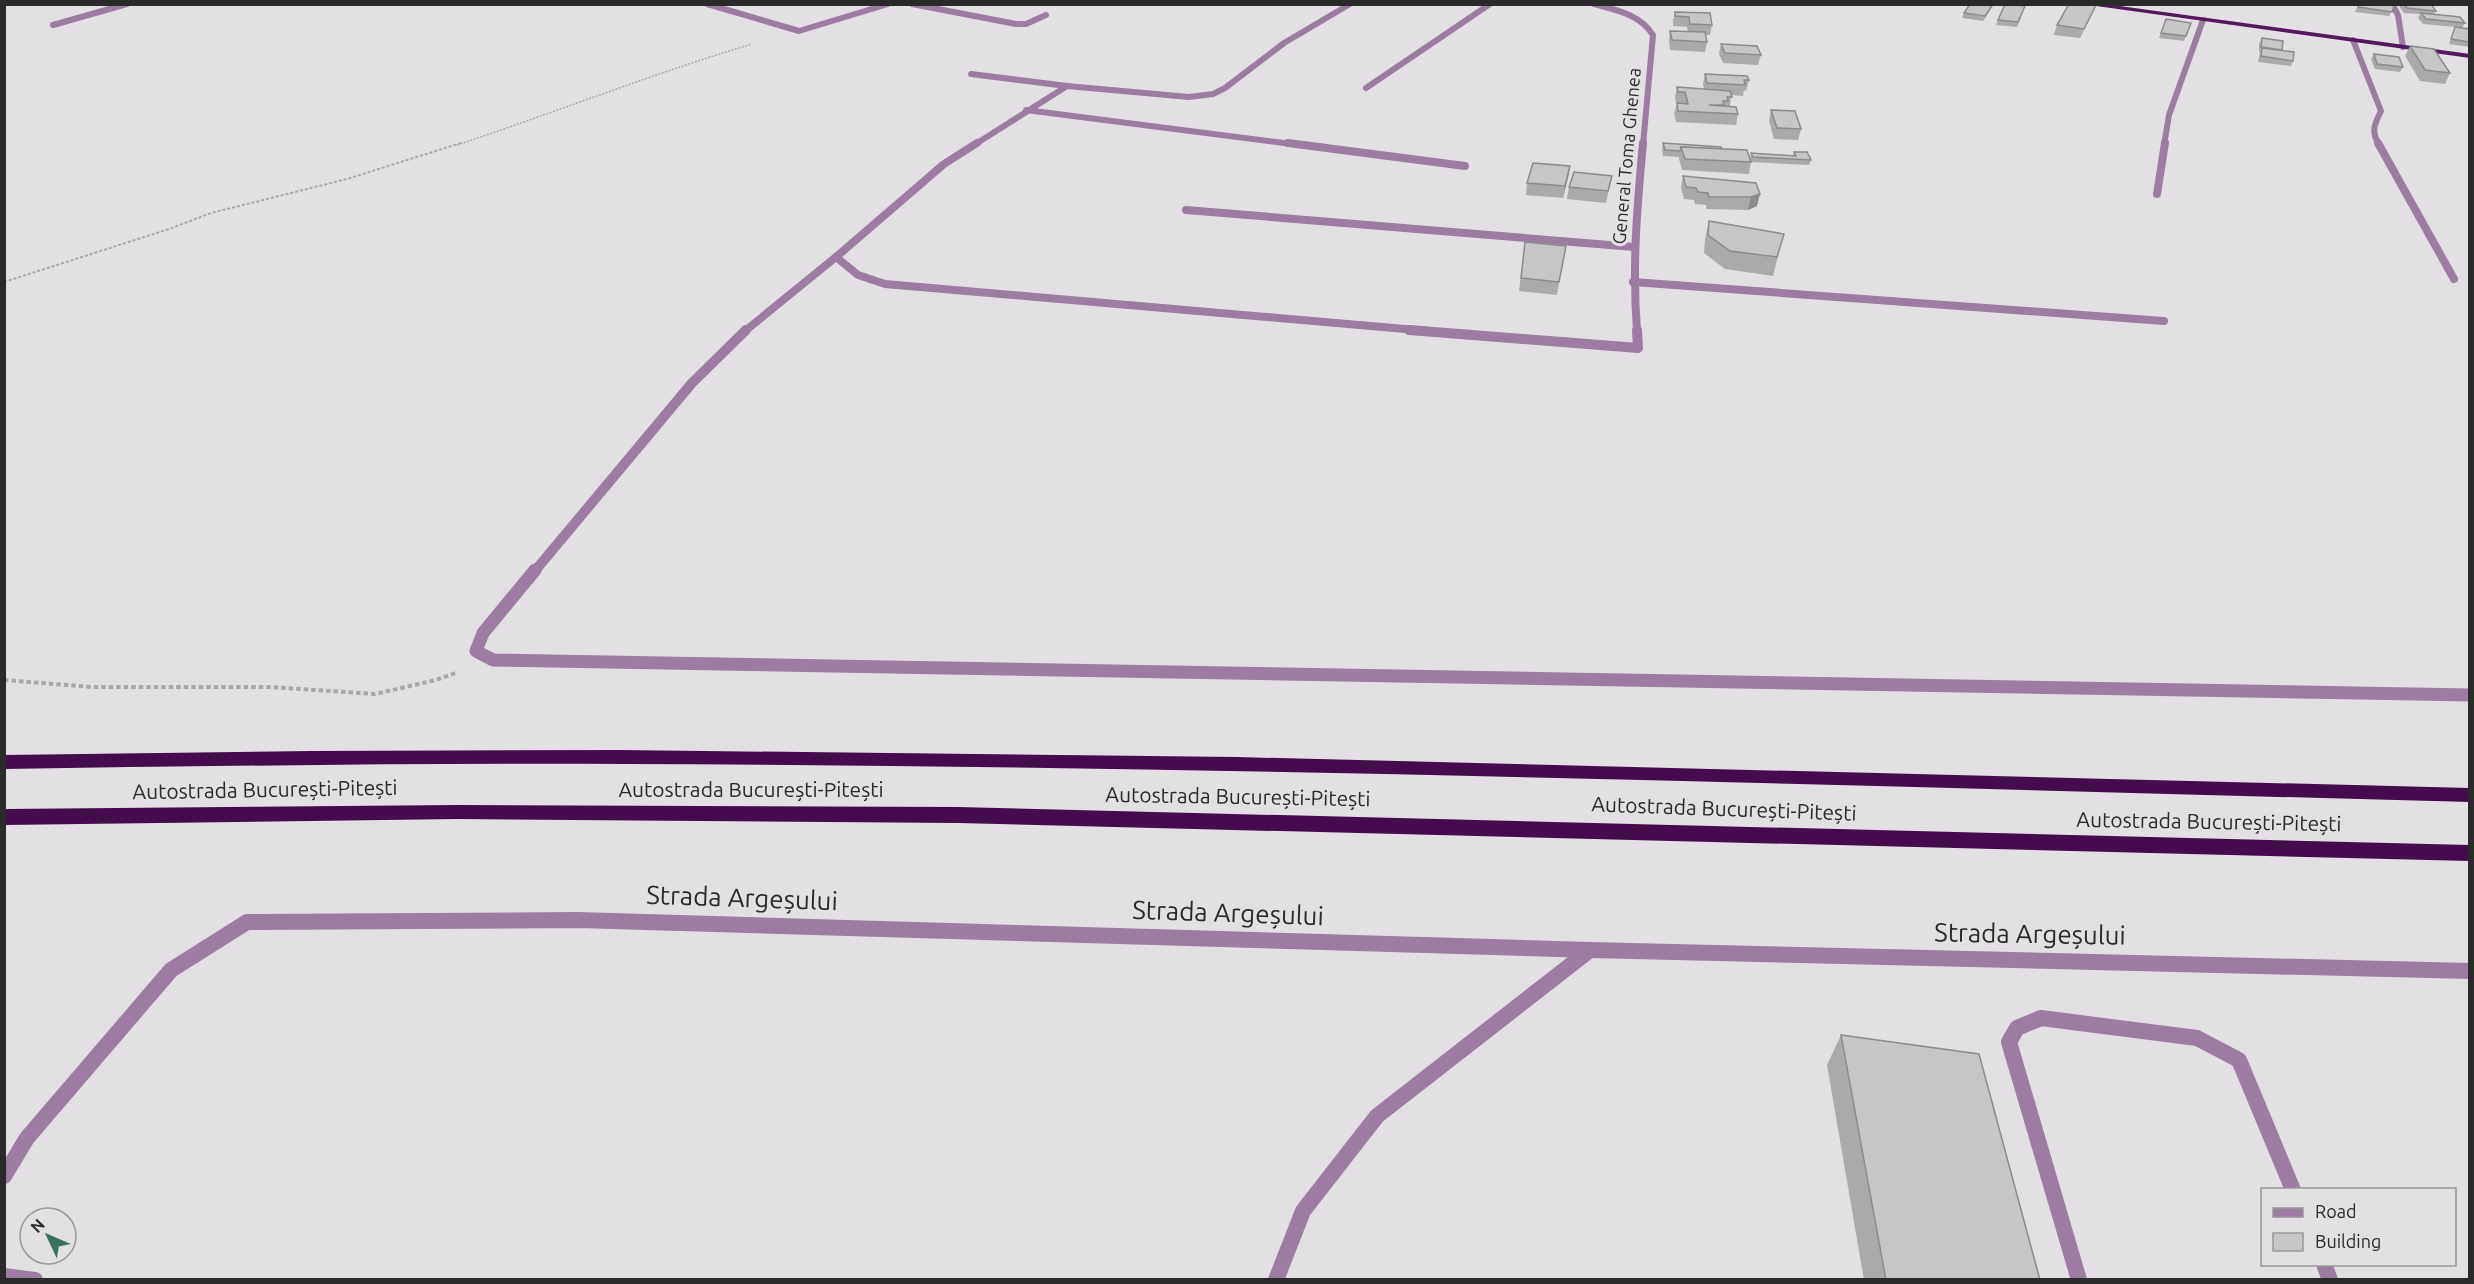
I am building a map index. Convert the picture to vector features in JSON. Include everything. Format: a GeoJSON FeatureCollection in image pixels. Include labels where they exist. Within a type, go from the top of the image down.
{"type":"FeatureCollection","features":[{"type":"Feature","properties":{"kind":"highway"},"geometry":{"type":"LineString","coordinates":[[2085,4],[2469,56]]}},
{"type":"Feature","properties":{"kind":"highway","name":"Autostrada București-Pitești"},"geometry":{"type":"LineString","coordinates":[[4,762],[472,757],[929,759],[1397,768],[2469,795]]}},
{"type":"Feature","properties":{"kind":"highway","name":"Autostrada București-Pitești"},"geometry":{"type":"LineString","coordinates":[[4,817],[446,812],[958,815],[2469,853]]}},
{"type":"Feature","properties":{"kind":"street"},"geometry":{"type":"LineString","coordinates":[[53,25],[127,4]]}},
{"type":"Feature","properties":{"kind":"street"},"geometry":{"type":"LineString","coordinates":[[706,4],[799,31],[888,4]]}},
{"type":"Feature","properties":{"kind":"street"},"geometry":{"type":"LineString","coordinates":[[912,4],[1016,24],[1026,24],[1046,15]]}},
{"type":"Feature","properties":{"kind":"street"},"geometry":{"type":"LineString","coordinates":[[971,74],[1067,86],[1189,96],[1213,94],[1225,88],[1284,43],[1350,4]]}},
{"type":"Feature","properties":{"kind":"street"},"geometry":{"type":"LineString","coordinates":[[1366,88],[1490,4]]}},
{"type":"Feature","properties":{"kind":"street","name":"General Toma Ghenea"},"geometry":{"type":"LineString","coordinates":[[836,257],[858,275],[885,284],[1153,309],[1638,348],[1633,282],[1634,247],[1653,35],[1648,25],[1639,20],[1594,4]]}},
{"type":"Feature","properties":{"kind":"street"},"geometry":{"type":"LineString","coordinates":[[2392,4],[2398,15],[2403,47]]}},
{"type":"Feature","properties":{"kind":"street"},"geometry":{"type":"LineString","coordinates":[[2157,194],[2169,115],[2203,20]]}},
{"type":"Feature","properties":{"kind":"street"},"geometry":{"type":"LineString","coordinates":[[2353,40],[2381,111],[2373,128],[2374,136],[2454,279]]}},
{"type":"Feature","properties":{"kind":"street"},"geometry":{"type":"LineString","coordinates":[[1067,86],[944,164],[836,257],[750,326],[692,383],[483,633],[476,651],[493,660],[2469,695]]}},
{"type":"Feature","properties":{"kind":"street"},"geometry":{"type":"LineString","coordinates":[[1026,110],[1465,166]]}},
{"type":"Feature","properties":{"kind":"street"},"geometry":{"type":"LineString","coordinates":[[1186,210],[1634,247]]}},
{"type":"Feature","properties":{"kind":"street"},"geometry":{"type":"LineString","coordinates":[[1633,282],[2164,321]]}},
{"type":"Feature","properties":{"kind":"street","name":"Strada Argeșului"},"geometry":{"type":"LineString","coordinates":[[4,1176],[27,1138],[171,970],[247,922],[578,920],[1590,950],[2469,971]]}},
{"type":"Feature","properties":{"kind":"street"},"geometry":{"type":"LineString","coordinates":[[1276,1280],[1303,1211],[1377,1116],[1590,950]]}},
{"type":"Feature","properties":{"kind":"street"},"geometry":{"type":"LineString","coordinates":[[2079,1280],[2009,1042],[2018,1028],[2041,1018],[2197,1038],[2239,1060],[2292,1188]]}},
{"type":"Feature","properties":{"kind":"street"},"geometry":{"type":"LineString","coordinates":[[6,1278],[35,1280]]}},
{"type":"Feature","properties":{"kind":"path"},"geometry":{"type":"LineString","coordinates":[[4,282],[169,229],[211,213],[423,156],[537,118],[675,67],[799,31]]}},
{"type":"Feature","properties":{"kind":"path"},"geometry":{"type":"LineString","coordinates":[[4,680],[92,687],[269,687],[375,694],[436,680],[493,660]]}},
{"type":"Feature","properties":{"kind":"building"},"geometry":{"type":"Polygon","coordinates":[[[1970,4],[1992,6],[1985,16],[1964,13],[1970,4]]]}},
{"type":"Feature","properties":{"kind":"building"},"geometry":{"type":"Polygon","coordinates":[[[2005,4],[2025,6],[2018,22],[1998,20],[2005,4]]]}},
{"type":"Feature","properties":{"kind":"building"},"geometry":{"type":"Polygon","coordinates":[[[2069,4],[2096,5],[2084,29],[2057,25],[2069,4]]]}},
{"type":"Feature","properties":{"kind":"building"},"geometry":{"type":"Polygon","coordinates":[[[2359,4],[2394,6],[2392,12],[2358,7],[2359,4]]]}},
{"type":"Feature","properties":{"kind":"building"},"geometry":{"type":"Polygon","coordinates":[[[2404,4],[2431,4],[2436,11],[2407,8],[2404,4]]]}},
{"type":"Feature","properties":{"kind":"building"},"geometry":{"type":"Polygon","coordinates":[[[1675,12],[1710,13],[1712,25],[1690,24],[1689,17],[1675,16],[1675,12]]]}},
{"type":"Feature","properties":{"kind":"building"},"geometry":{"type":"Polygon","coordinates":[[[2421,13],[2460,17],[2465,23],[2426,19],[2421,13]]]}},
{"type":"Feature","properties":{"kind":"building"},"geometry":{"type":"Polygon","coordinates":[[[2166,19],[2191,23],[2186,36],[2161,33],[2166,19]]]}},
{"type":"Feature","properties":{"kind":"building"},"geometry":{"type":"Polygon","coordinates":[[[2455,27],[2469,29],[2469,42],[2451,39],[2455,27]]]}},
{"type":"Feature","properties":{"kind":"building"},"geometry":{"type":"Polygon","coordinates":[[[1670,31],[1705,32],[1707,42],[1672,40],[1670,31]]]}},
{"type":"Feature","properties":{"kind":"building"},"geometry":{"type":"Polygon","coordinates":[[[2262,38],[2283,41],[2282,50],[2261,47],[2262,38]]]}},
{"type":"Feature","properties":{"kind":"building"},"geometry":{"type":"Polygon","coordinates":[[[1721,44],[1757,46],[1761,55],[1725,53],[1721,44]]]}},
{"type":"Feature","properties":{"kind":"building"},"geometry":{"type":"Polygon","coordinates":[[[2410,46],[2434,49],[2450,73],[2425,70],[2410,46]]]}},
{"type":"Feature","properties":{"kind":"building"},"geometry":{"type":"Polygon","coordinates":[[[2262,48],[2294,52],[2293,61],[2261,56],[2262,48]]]}},
{"type":"Feature","properties":{"kind":"building"},"geometry":{"type":"Polygon","coordinates":[[[2374,54],[2399,57],[2403,67],[2377,64],[2374,54]]]}},
{"type":"Feature","properties":{"kind":"building"},"geometry":{"type":"Polygon","coordinates":[[[1705,74],[1747,76],[1749,80],[1744,80],[1745,85],[1707,83],[1705,74]]]}},
{"type":"Feature","properties":{"kind":"building"},"geometry":{"type":"Polygon","coordinates":[[[1677,87],[1730,91],[1732,97],[1727,97],[1728,101],[1723,101],[1724,105],[1709,105],[1736,107],[1738,114],[1678,111],[1677,103],[1688,104],[1685,92],[1678,92],[1677,87]]]}},
{"type":"Feature","properties":{"kind":"building"},"geometry":{"type":"Polygon","coordinates":[[[1771,110],[1795,111],[1801,129],[1777,128],[1771,110]]]}},
{"type":"Feature","properties":{"kind":"building"},"geometry":{"type":"Polygon","coordinates":[[[1663,143],[1721,147],[1722,149],[1681,147],[1680,151],[1665,150],[1663,143]]]}},
{"type":"Feature","properties":{"kind":"building"},"geometry":{"type":"Polygon","coordinates":[[[1681,147],[1747,150],[1751,162],[1685,159],[1681,147]]]}},
{"type":"Feature","properties":{"kind":"building"},"geometry":{"type":"Polygon","coordinates":[[[1794,152],[1807,152],[1811,160],[1753,157],[1751,153],[1796,156],[1794,152]]]}},
{"type":"Feature","properties":{"kind":"building"},"geometry":{"type":"Polygon","coordinates":[[[1533,163],[1570,166],[1565,186],[1527,183],[1533,163]]]}},
{"type":"Feature","properties":{"kind":"building"},"geometry":{"type":"Polygon","coordinates":[[[1574,172],[1612,176],[1608,191],[1569,187],[1574,172]]]}},
{"type":"Feature","properties":{"kind":"building"},"geometry":{"type":"Polygon","coordinates":[[[1683,176],[1756,183],[1760,194],[1751,197],[1709,197],[1708,193],[1686,187],[1683,176]]]}},
{"type":"Feature","properties":{"kind":"building"},"geometry":{"type":"Polygon","coordinates":[[[1709,221],[1784,234],[1777,257],[1730,251],[1708,235],[1709,221]]]}},
{"type":"Feature","properties":{"kind":"building"},"geometry":{"type":"Polygon","coordinates":[[[1525,242],[1566,246],[1559,282],[1521,278],[1525,242]]]}},
{"type":"Feature","properties":{"kind":"building"},"geometry":{"type":"Polygon","coordinates":[[[1841,1035],[1979,1054],[2040,1280],[1886,1280],[1841,1035]]]}}]}
